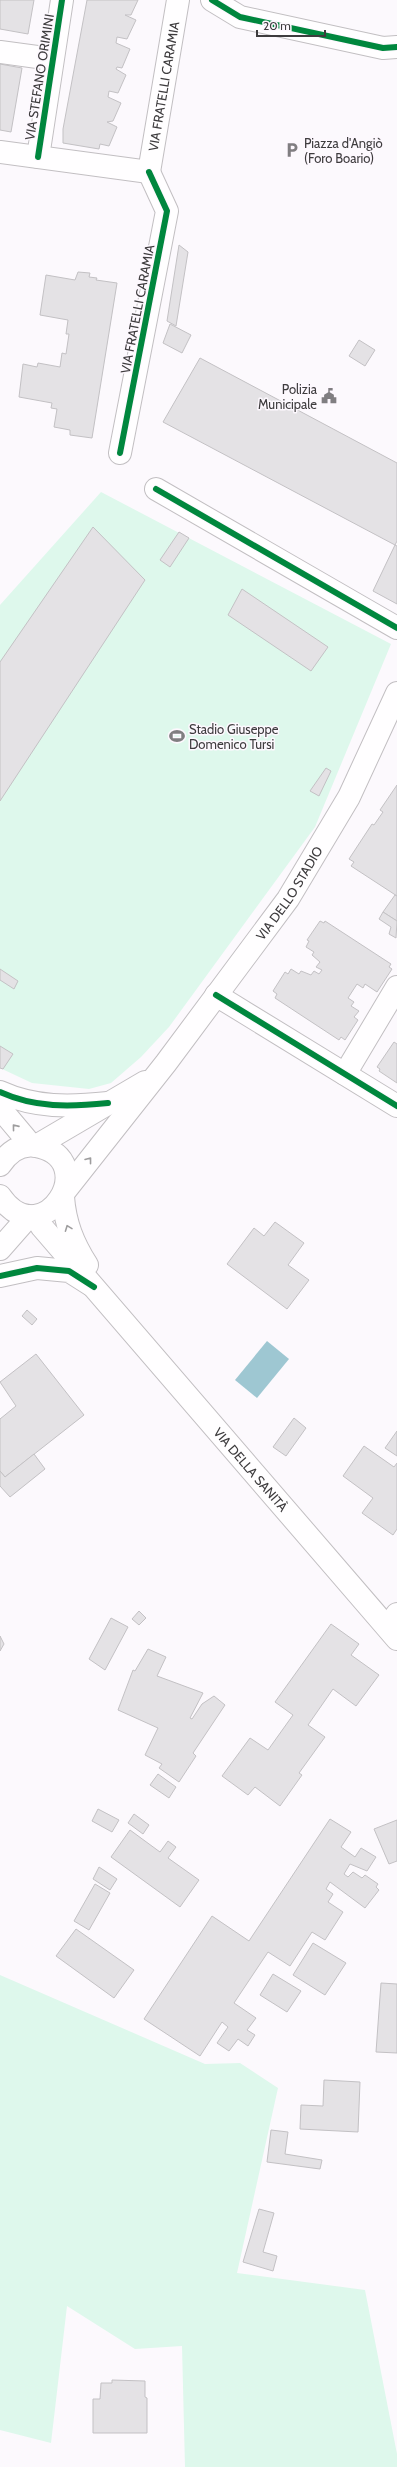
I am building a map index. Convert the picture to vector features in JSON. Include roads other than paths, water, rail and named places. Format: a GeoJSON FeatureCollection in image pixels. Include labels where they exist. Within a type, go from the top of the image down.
{"type":"FeatureCollection","features":[{"type":"Feature","properties":{"kind":"street","name":"VIA STEFANO ORIMINI"},"geometry":{"type":"LineString","coordinates":[[38,157],[62,0]]}},
{"type":"Feature","properties":{"kind":"street","name":"VIA FRATELLI CARAMIA"},"geometry":{"type":"LineString","coordinates":[[120,453],[167,211],[149,172],[178,0]]}},
{"type":"Feature","properties":{"kind":"street"},"geometry":{"type":"LineString","coordinates":[[212,0],[240,16],[392,50]]}},
{"type":"Feature","properties":{"kind":"street"},"geometry":{"type":"LineString","coordinates":[[0,52],[52,59]]}},
{"type":"Feature","properties":{"kind":"street"},"geometry":{"type":"LineString","coordinates":[[0,152],[149,172]]}},
{"type":"Feature","properties":{"kind":"street"},"geometry":{"type":"LineString","coordinates":[[156,489],[397,628]]}},
{"type":"Feature","properties":{"kind":"street","name":"VIA DELLO STADIO"},"geometry":{"type":"LineString","coordinates":[[32,1216],[46,1213],[56,1206],[288,899],[391,725],[397,693]]}},
{"type":"Feature","properties":{"kind":"street"},"geometry":{"type":"LineString","coordinates":[[345,1074],[397,987]]}},
{"type":"Feature","properties":{"kind":"street"},"geometry":{"type":"LineString","coordinates":[[216,995],[397,1106]]}},
{"type":"Feature","properties":{"kind":"street","name":"VIA DELLO STADIO"},"geometry":{"type":"LineString","coordinates":[[0,1165],[13,1150],[33,1146],[154,1076]]}},
{"type":"Feature","properties":{"kind":"street","name":"VIA DELLO STADIO"},"geometry":{"type":"LineString","coordinates":[[0,1092],[13,1098],[46,1106],[108,1103]]}},
{"type":"Feature","properties":{"kind":"street"},"geometry":{"type":"LineString","coordinates":[[0,1108],[33,1146]]}},
{"type":"Feature","properties":{"kind":"street","name":"VIA DELLA SANITÀ"},"geometry":{"type":"LineString","coordinates":[[33,1146],[53,1153],[60,1160],[67,1180],[64,1194],[65,1220],[76,1249],[114,1311]]}},
{"type":"Feature","properties":{"kind":"street"},"geometry":{"type":"LineString","coordinates":[[0,1196],[7,1206],[17,1213],[32,1216]]}},
{"type":"Feature","properties":{"kind":"street"},"geometry":{"type":"LineString","coordinates":[[0,1249],[32,1216]]}},
{"type":"Feature","properties":{"kind":"street","name":"VIA DELLA SANITÀ"},"geometry":{"type":"LineString","coordinates":[[32,1216],[114,1311],[394,1627]]}},
{"type":"Feature","properties":{"kind":"street"},"geometry":{"type":"LineString","coordinates":[[0,1276],[37,1268],[69,1271],[94,1287]]}},
{"type":"Feature","properties":{"kind":"water"},"geometry":{"type":"Polygon","coordinates":[[[267,1341],[289,1359],[257,1398],[235,1380],[267,1341]]]}},
{"type":"Feature","properties":{"kind":"place","name":"Piazza d'Angiò (Foro Boario)"},"geometry":{"type":"Point","coordinates":[292,150]}},
{"type":"Feature","properties":{"kind":"place","name":"Polizia Municipale"},"geometry":{"type":"Point","coordinates":[329,396]}},
{"type":"Feature","properties":{"kind":"place","name":"Stadio Giuseppe Domenico Tursi"},"geometry":{"type":"Point","coordinates":[177,736]}}]}
